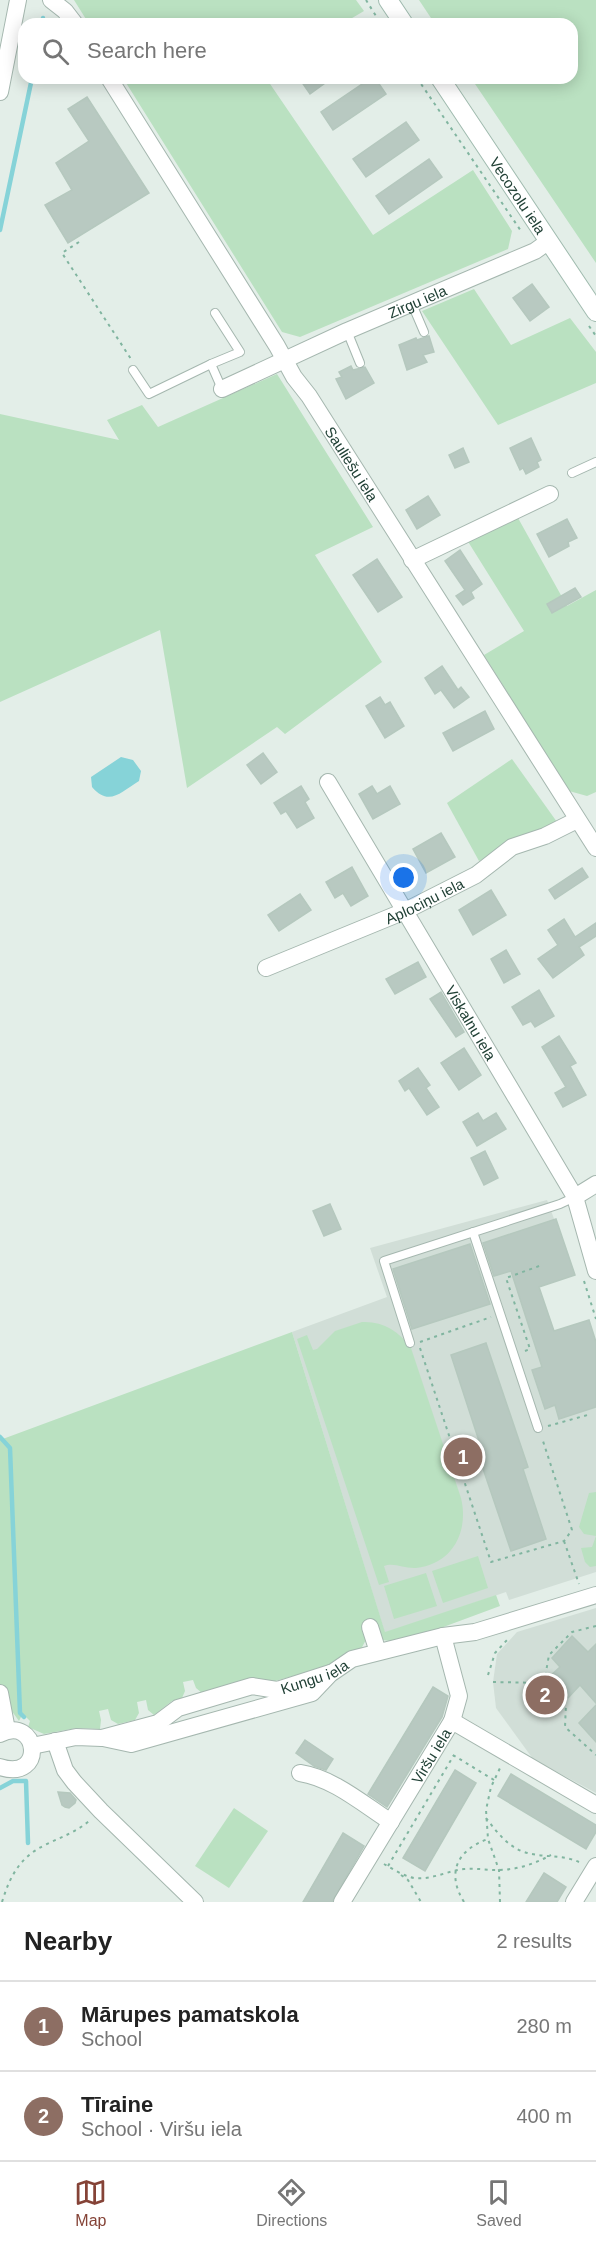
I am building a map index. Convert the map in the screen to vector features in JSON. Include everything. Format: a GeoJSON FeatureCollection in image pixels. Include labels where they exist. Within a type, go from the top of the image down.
{"type":"FeatureCollection","features":[{"type":"Feature","properties":{"kind":"street"},"geometry":{"type":"LineString","coordinates":[[0,92],[18,0]]}},
{"type":"Feature","properties":{"kind":"street"},"geometry":{"type":"LineString","coordinates":[[51,0],[70,18]]}},
{"type":"Feature","properties":{"kind":"street"},"geometry":{"type":"LineString","coordinates":[[387,0],[400,18]]}},
{"type":"Feature","properties":{"kind":"street","name":"Sauliešu iela"},"geometry":{"type":"LineString","coordinates":[[114,84],[294,377],[309,396],[596,848]]}},
{"type":"Feature","properties":{"kind":"street","name":"Vecozolu iela"},"geometry":{"type":"LineString","coordinates":[[445,84],[596,312]]}},
{"type":"Feature","properties":{"kind":"street","name":"Zirgu iela"},"geometry":{"type":"LineString","coordinates":[[222,389],[347,331],[535,251],[549,241]]}},
{"type":"Feature","properties":{"kind":"street"},"geometry":{"type":"LineString","coordinates":[[412,560],[550,494]]}},
{"type":"Feature","properties":{"kind":"street","name":"Viskalnu iela"},"geometry":{"type":"LineString","coordinates":[[328,782],[575,1197],[595,1266]]}},
{"type":"Feature","properties":{"kind":"street","name":"Aplociņu iela"},"geometry":{"type":"LineString","coordinates":[[266,968],[405,911],[476,874],[512,847],[545,836],[577,820]]}},
{"type":"Feature","properties":{"kind":"street"},"geometry":{"type":"LineString","coordinates":[[575,1197],[596,1185]]}},
{"type":"Feature","properties":{"kind":"street","name":"Kungu iela"},"geometry":{"type":"LineString","coordinates":[[32,1746],[76,1737],[102,1738],[158,1723],[178,1708],[252,1686],[277,1690],[333,1672],[352,1659],[443,1636],[475,1632],[596,1595]]}},
{"type":"Feature","properties":{"kind":"street"},"geometry":{"type":"LineString","coordinates":[[370,1627],[378,1652]]}},
{"type":"Feature","properties":{"kind":"street"},"geometry":{"type":"LineString","coordinates":[[443,1636],[459,1696],[452,1721]]}},
{"type":"Feature","properties":{"kind":"street"},"geometry":{"type":"LineString","coordinates":[[0,1693],[4,1732],[15,1730],[23,1732],[29,1738],[32,1746],[32,1755],[28,1764],[20,1769],[10,1770],[0,1767]]}},
{"type":"Feature","properties":{"kind":"street","name":"Viršu iela"},"geometry":{"type":"LineString","coordinates":[[349,1899],[370,1855],[452,1721],[596,1805]]}},
{"type":"Feature","properties":{"kind":"street"},"geometry":{"type":"LineString","coordinates":[[55,1741],[65,1770],[101,1811],[195,1902]]}},
{"type":"Feature","properties":{"kind":"street"},"geometry":{"type":"LineString","coordinates":[[300,1773],[325,1780],[391,1822]]}},
{"type":"Feature","properties":{"kind":"street"},"geometry":{"type":"LineString","coordinates":[[574,1902],[595,1868]]}},
{"type":"Feature","properties":{"kind":"lane"},"geometry":{"type":"LineString","coordinates":[[412,304],[424,332]]}},
{"type":"Feature","properties":{"kind":"lane"},"geometry":{"type":"LineString","coordinates":[[133,370],[148,394],[240,352],[215,314]]}},
{"type":"Feature","properties":{"kind":"lane"},"geometry":{"type":"LineString","coordinates":[[347,331],[360,363]]}},
{"type":"Feature","properties":{"kind":"lane"},"geometry":{"type":"LineString","coordinates":[[211,364],[222,389]]}},
{"type":"Feature","properties":{"kind":"lane"},"geometry":{"type":"LineString","coordinates":[[572,473],[596,462]]}},
{"type":"Feature","properties":{"kind":"lane"},"geometry":{"type":"LineString","coordinates":[[410,1343],[384,1261],[560,1204],[575,1197]]}},
{"type":"Feature","properties":{"kind":"lane"},"geometry":{"type":"LineString","coordinates":[[473,1232],[538,1428]]}},
{"type":"Feature","properties":{"kind":"path"},"geometry":{"type":"LineString","coordinates":[[366,0],[377,18]]}},
{"type":"Feature","properties":{"kind":"path"},"geometry":{"type":"LineString","coordinates":[[79,242],[62,253],[131,359],[133,370]]}},
{"type":"Feature","properties":{"kind":"path"},"geometry":{"type":"LineString","coordinates":[[521,1353],[530,1349],[506,1278],[542,1265]]}},
{"type":"Feature","properties":{"kind":"path"},"geometry":{"type":"LineString","coordinates":[[517,1309],[418,1343],[491,1562],[564,1541],[572,1530],[538,1428],[591,1414]]}},
{"type":"Feature","properties":{"kind":"path"},"geometry":{"type":"LineString","coordinates":[[564,1541],[580,1586]]}},
{"type":"Feature","properties":{"kind":"path"},"geometry":{"type":"LineString","coordinates":[[544,1683],[549,1655],[572,1632],[596,1626]]}},
{"type":"Feature","properties":{"kind":"path"},"geometry":{"type":"LineString","coordinates":[[488,1675],[495,1653],[514,1632]]}},
{"type":"Feature","properties":{"kind":"path"},"geometry":{"type":"LineString","coordinates":[[493,1682],[544,1683],[566,1704],[565,1727],[596,1755]]}},
{"type":"Feature","properties":{"kind":"path"},"geometry":{"type":"LineString","coordinates":[[437,1745],[494,1780]]}},
{"type":"Feature","properties":{"kind":"path"},"geometry":{"type":"LineString","coordinates":[[501,1902],[499,1870],[488,1839],[486,1818],[491,1787],[508,1754]]}},
{"type":"Feature","properties":{"kind":"path"},"geometry":{"type":"LineString","coordinates":[[388,1866],[454,1755]]}},
{"type":"Feature","properties":{"kind":"path"},"geometry":{"type":"LineString","coordinates":[[2,1902],[9,1881],[19,1864],[46,1844],[79,1829],[101,1811]]}},
{"type":"Feature","properties":{"kind":"path"},"geometry":{"type":"LineString","coordinates":[[486,1818],[503,1838],[526,1852],[565,1856],[595,1868]]}},
{"type":"Feature","properties":{"kind":"path"},"geometry":{"type":"LineString","coordinates":[[464,1902],[457,1891],[454,1872],[464,1853],[472,1846],[488,1839]]}},
{"type":"Feature","properties":{"kind":"path"},"geometry":{"type":"LineString","coordinates":[[370,1855],[408,1880],[421,1902]]}},
{"type":"Feature","properties":{"kind":"path"},"geometry":{"type":"LineString","coordinates":[[399,1873],[411,1878],[428,1878],[462,1869],[520,1868],[551,1855]]}},
{"type":"Feature","properties":{"kind":"shaded area"},"geometry":{"type":"Polygon","coordinates":[[[547,1200],[575,1275],[539,1287],[554,1331],[589,1320],[596,1342],[596,1572],[509,1600],[506,1592],[385,1633],[292,1332],[387,1297],[370,1248],[547,1200]]]}},
{"type":"Feature","properties":{"kind":"shaded area"},"geometry":{"type":"Polygon","coordinates":[[[596,1608],[596,1793],[533,1759],[496,1708],[493,1682],[497,1654],[517,1632],[596,1608]]]}},
{"type":"Feature","properties":{"kind":"green space"},"geometry":{"type":"Polygon","coordinates":[[[74,0],[356,0],[364,11],[352,18],[85,18],[74,0]]]}},
{"type":"Feature","properties":{"kind":"green space"},"geometry":{"type":"Polygon","coordinates":[[[419,0],[596,0],[596,263],[475,84],[578,84],[578,18],[431,18],[419,0]]]}},
{"type":"Feature","properties":{"kind":"green space"},"geometry":{"type":"Polygon","coordinates":[[[127,84],[270,84],[373,235],[473,170],[512,231],[508,249],[300,337],[282,332],[127,84]]]}},
{"type":"Feature","properties":{"kind":"green space"},"geometry":{"type":"Polygon","coordinates":[[[474,289],[511,345],[570,318],[596,352],[596,383],[498,425],[422,311],[474,289]]]}},
{"type":"Feature","properties":{"kind":"green space"},"geometry":{"type":"Polygon","coordinates":[[[277,374],[373,527],[315,555],[382,662],[285,734],[277,727],[187,788],[160,630],[0,702],[0,414],[119,440],[107,420],[142,405],[158,427],[277,374]]]}},
{"type":"Feature","properties":{"kind":"green space"},"geometry":{"type":"Polygon","coordinates":[[[518,518],[567,606],[596,590],[596,792],[587,796],[569,791],[484,655],[524,631],[467,540],[518,518]]]}},
{"type":"Feature","properties":{"kind":"green space"},"geometry":{"type":"Polygon","coordinates":[[[512,759],[557,822],[479,861],[447,803],[512,759]]]}},
{"type":"Feature","properties":{"kind":"green space"},"geometry":{"type":"Polygon","coordinates":[[[362,1322],[377,1323],[390,1328],[411,1348],[463,1510],[460,1534],[449,1553],[429,1565],[416,1568],[384,1566],[389,1582],[379,1585],[297,1339],[307,1335],[313,1350],[317,1349],[335,1331],[362,1322]]]}},
{"type":"Feature","properties":{"kind":"green space"},"geometry":{"type":"Polygon","coordinates":[[[292,1332],[385,1632],[496,1595],[500,1606],[438,1629],[390,1641],[367,1638],[361,1649],[348,1651],[329,1666],[275,1681],[250,1679],[202,1693],[196,1688],[193,1680],[183,1682],[185,1691],[182,1698],[172,1701],[154,1715],[148,1710],[146,1700],[137,1702],[139,1713],[135,1720],[118,1724],[111,1720],[108,1709],[99,1711],[100,1729],[77,1728],[44,1734],[28,1727],[30,1721],[26,1717],[21,1717],[19,1721],[0,1688],[0,1440],[292,1332]]]}},
{"type":"Feature","properties":{"kind":"green space"},"geometry":{"type":"Polygon","coordinates":[[[596,1492],[596,1536],[584,1534],[579,1527],[589,1493],[596,1492]]]}},
{"type":"Feature","properties":{"kind":"green space"},"geometry":{"type":"Polygon","coordinates":[[[596,1536],[596,1566],[590,1567],[585,1562],[581,1548],[592,1547],[596,1536]]]}},
{"type":"Feature","properties":{"kind":"green space"},"geometry":{"type":"Polygon","coordinates":[[[478,1556],[488,1588],[443,1603],[432,1571],[478,1556]]]}},
{"type":"Feature","properties":{"kind":"green space"},"geometry":{"type":"Polygon","coordinates":[[[426,1573],[437,1606],[394,1619],[384,1586],[426,1573]]]}},
{"type":"Feature","properties":{"kind":"green space"},"geometry":{"type":"Polygon","coordinates":[[[234,1808],[268,1831],[229,1888],[195,1866],[234,1808]]]}},
{"type":"Feature","properties":{"kind":"water"},"geometry":{"type":"Polygon","coordinates":[[[121,757],[133,760],[141,771],[139,781],[115,796],[104,796],[98,793],[92,787],[91,777],[121,757]]]}},
{"type":"Feature","properties":{"kind":"building"},"geometry":{"type":"Polygon","coordinates":[[[303,84],[324,84],[310,94],[303,84]]]}},
{"type":"Feature","properties":{"kind":"building"},"geometry":{"type":"Polygon","coordinates":[[[362,84],[379,84],[386,94],[333,130],[321,112],[362,84]]]}},
{"type":"Feature","properties":{"kind":"building"},"geometry":{"type":"Polygon","coordinates":[[[87,97],[149,193],[68,243],[45,205],[72,190],[56,163],[89,141],[68,109],[87,97]]]}},
{"type":"Feature","properties":{"kind":"building"},"geometry":{"type":"Polygon","coordinates":[[[406,122],[419,140],[366,177],[353,159],[406,122]]]}},
{"type":"Feature","properties":{"kind":"building"},"geometry":{"type":"Polygon","coordinates":[[[429,159],[442,177],[389,214],[376,196],[429,159]]]}},
{"type":"Feature","properties":{"kind":"building"},"geometry":{"type":"Polygon","coordinates":[[[532,284],[549,307],[530,321],[513,298],[532,284]]]}},
{"type":"Feature","properties":{"kind":"building"},"geometry":{"type":"Polygon","coordinates":[[[429,336],[434,352],[423,355],[427,362],[407,370],[399,345],[416,338],[417,340],[429,336]]]}},
{"type":"Feature","properties":{"kind":"building"},"geometry":{"type":"Polygon","coordinates":[[[351,366],[353,370],[365,367],[374,383],[346,399],[336,379],[342,377],[339,372],[351,366]]]}},
{"type":"Feature","properties":{"kind":"building"},"geometry":{"type":"Polygon","coordinates":[[[531,438],[541,460],[537,462],[539,467],[526,474],[523,468],[520,470],[510,448],[531,438]]]}},
{"type":"Feature","properties":{"kind":"building"},"geometry":{"type":"Polygon","coordinates":[[[463,448],[469,462],[455,468],[449,455],[463,448]]]}},
{"type":"Feature","properties":{"kind":"building"},"geometry":{"type":"Polygon","coordinates":[[[428,496],[440,515],[417,529],[406,510],[428,496]]]}},
{"type":"Feature","properties":{"kind":"building"},"geometry":{"type":"Polygon","coordinates":[[[567,519],[577,538],[568,542],[569,546],[549,557],[537,534],[567,519]]]}},
{"type":"Feature","properties":{"kind":"building"},"geometry":{"type":"Polygon","coordinates":[[[460,550],[482,584],[471,592],[474,598],[463,605],[456,596],[465,590],[445,561],[460,550]]]}},
{"type":"Feature","properties":{"kind":"building"},"geometry":{"type":"Polygon","coordinates":[[[377,559],[402,597],[378,612],[353,575],[377,559]]]}},
{"type":"Feature","properties":{"kind":"building"},"geometry":{"type":"Polygon","coordinates":[[[575,588],[581,597],[552,613],[547,604],[575,588]]]}},
{"type":"Feature","properties":{"kind":"building"},"geometry":{"type":"Polygon","coordinates":[[[442,666],[458,690],[461,687],[469,697],[454,708],[441,690],[435,694],[425,678],[442,666]]]}},
{"type":"Feature","properties":{"kind":"building"},"geometry":{"type":"Polygon","coordinates":[[[380,697],[385,705],[390,702],[404,726],[385,738],[366,706],[380,697]]]}},
{"type":"Feature","properties":{"kind":"building"},"geometry":{"type":"Polygon","coordinates":[[[485,711],[494,729],[453,751],[443,733],[485,711]]]}},
{"type":"Feature","properties":{"kind":"building"},"geometry":{"type":"Polygon","coordinates":[[[263,753],[277,772],[261,784],[247,765],[263,753]]]}},
{"type":"Feature","properties":{"kind":"building"},"geometry":{"type":"Polygon","coordinates":[[[301,786],[309,799],[305,802],[314,818],[297,828],[286,811],[281,814],[274,803],[301,786]]]}},
{"type":"Feature","properties":{"kind":"building"},"geometry":{"type":"Polygon","coordinates":[[[372,786],[377,794],[390,786],[400,804],[373,819],[359,794],[372,786]]]}},
{"type":"Feature","properties":{"kind":"building"},"geometry":{"type":"Polygon","coordinates":[[[441,833],[455,857],[426,873],[413,849],[441,833]]]}},
{"type":"Feature","properties":{"kind":"building"},"geometry":{"type":"Polygon","coordinates":[[[352,867],[368,896],[351,906],[343,893],[335,898],[326,882],[352,867]]]}},
{"type":"Feature","properties":{"kind":"building"},"geometry":{"type":"Polygon","coordinates":[[[582,868],[588,877],[555,899],[549,890],[582,868]]]}},
{"type":"Feature","properties":{"kind":"building"},"geometry":{"type":"Polygon","coordinates":[[[491,890],[506,915],[473,935],[459,910],[491,890]]]}},
{"type":"Feature","properties":{"kind":"building"},"geometry":{"type":"Polygon","coordinates":[[[300,894],[311,910],[279,931],[268,915],[300,894]]]}},
{"type":"Feature","properties":{"kind":"building"},"geometry":{"type":"Polygon","coordinates":[[[564,919],[575,937],[596,923],[596,936],[579,947],[584,955],[553,978],[538,959],[558,945],[548,930],[564,919]]]}},
{"type":"Feature","properties":{"kind":"building"},"geometry":{"type":"Polygon","coordinates":[[[506,950],[520,974],[504,983],[491,959],[506,950]]]}},
{"type":"Feature","properties":{"kind":"building"},"geometry":{"type":"Polygon","coordinates":[[[418,962],[426,977],[395,994],[386,979],[418,962]]]}},
{"type":"Feature","properties":{"kind":"building"},"geometry":{"type":"Polygon","coordinates":[[[539,990],[554,1016],[535,1027],[531,1021],[523,1025],[512,1007],[539,990]]]}},
{"type":"Feature","properties":{"kind":"building"},"geometry":{"type":"Polygon","coordinates":[[[441,992],[464,1032],[456,1037],[430,999],[441,992]]]}},
{"type":"Feature","properties":{"kind":"building"},"geometry":{"type":"Polygon","coordinates":[[[559,1036],[576,1063],[570,1066],[586,1095],[563,1107],[555,1093],[566,1087],[542,1047],[559,1036]]]}},
{"type":"Feature","properties":{"kind":"building"},"geometry":{"type":"Polygon","coordinates":[[[464,1048],[481,1075],[459,1090],[441,1063],[464,1048]]]}},
{"type":"Feature","properties":{"kind":"building"},"geometry":{"type":"Polygon","coordinates":[[[418,1068],[430,1085],[426,1088],[439,1107],[427,1115],[409,1088],[405,1091],[399,1081],[418,1068]]]}},
{"type":"Feature","properties":{"kind":"building"},"geometry":{"type":"Polygon","coordinates":[[[478,1113],[483,1121],[496,1113],[506,1129],[477,1146],[463,1122],[478,1113]]]}},
{"type":"Feature","properties":{"kind":"building"},"geometry":{"type":"Polygon","coordinates":[[[485,1151],[498,1178],[484,1185],[471,1158],[485,1151]]]}},
{"type":"Feature","properties":{"kind":"building"},"geometry":{"type":"Polygon","coordinates":[[[330,1204],[341,1229],[324,1236],[313,1211],[330,1204]]]}},
{"type":"Feature","properties":{"kind":"building"},"geometry":{"type":"Polygon","coordinates":[[[556,1219],[575,1275],[539,1287],[554,1331],[589,1320],[596,1342],[596,1407],[559,1419],[555,1405],[545,1409],[532,1370],[542,1367],[511,1271],[494,1276],[483,1243],[556,1219]]]}},
{"type":"Feature","properties":{"kind":"building"},"geometry":{"type":"Polygon","coordinates":[[[470,1244],[490,1304],[412,1329],[393,1269],[470,1244]]]}},
{"type":"Feature","properties":{"kind":"building"},"geometry":{"type":"Polygon","coordinates":[[[486,1343],[528,1467],[523,1469],[546,1539],[511,1551],[476,1448],[481,1447],[451,1355],[486,1343]]]}},
{"type":"Feature","properties":{"kind":"building"},"geometry":{"type":"Polygon","coordinates":[[[572,1636],[588,1652],[596,1644],[596,1703],[580,1685],[568,1698],[549,1677],[560,1667],[552,1658],[572,1636]]]}},
{"type":"Feature","properties":{"kind":"building"},"geometry":{"type":"Polygon","coordinates":[[[433,1687],[448,1696],[442,1717],[387,1807],[368,1794],[433,1687]]]}},
{"type":"Feature","properties":{"kind":"building"},"geometry":{"type":"Polygon","coordinates":[[[596,1705],[596,1742],[579,1723],[596,1705]]]}},
{"type":"Feature","properties":{"kind":"building"},"geometry":{"type":"Polygon","coordinates":[[[305,1740],[333,1759],[326,1770],[314,1766],[296,1753],[305,1740]]]}},
{"type":"Feature","properties":{"kind":"building"},"geometry":{"type":"Polygon","coordinates":[[[455,1770],[476,1783],[425,1871],[403,1858],[455,1770]]]}},
{"type":"Feature","properties":{"kind":"building"},"geometry":{"type":"Polygon","coordinates":[[[511,1774],[596,1825],[596,1832],[586,1849],[498,1796],[511,1774]]]}},
{"type":"Feature","properties":{"kind":"building"},"geometry":{"type":"Polygon","coordinates":[[[58,1792],[70,1793],[76,1800],[75,1803],[69,1808],[65,1807],[62,1805],[58,1792]]]}},
{"type":"Feature","properties":{"kind":"building"},"geometry":{"type":"Polygon","coordinates":[[[343,1833],[364,1846],[332,1902],[303,1902],[343,1833]]]}},
{"type":"Feature","properties":{"kind":"building"},"geometry":{"type":"Polygon","coordinates":[[[544,1873],[566,1887],[557,1902],[526,1902],[544,1873]]]}},
{"type":"Feature","properties":{"kind":"waterway"},"geometry":{"type":"LineString","coordinates":[[0,230],[31,84]]}},
{"type":"Feature","properties":{"kind":"waterway"},"geometry":{"type":"LineString","coordinates":[[0,1437],[10,1448],[20,1713],[24,1717]]}},
{"type":"Feature","properties":{"kind":"waterway"},"geometry":{"type":"LineString","coordinates":[[0,1788],[13,1781],[26,1781],[28,1843]]}},
{"type":"Feature","properties":{"kind":"place","name":"Mārupes pamatskola"},"geometry":{"type":"Point","coordinates":[463,1457]}},
{"type":"Feature","properties":{"kind":"place","name":"Tīraine"},"geometry":{"type":"Point","coordinates":[545,1695]}}]}
